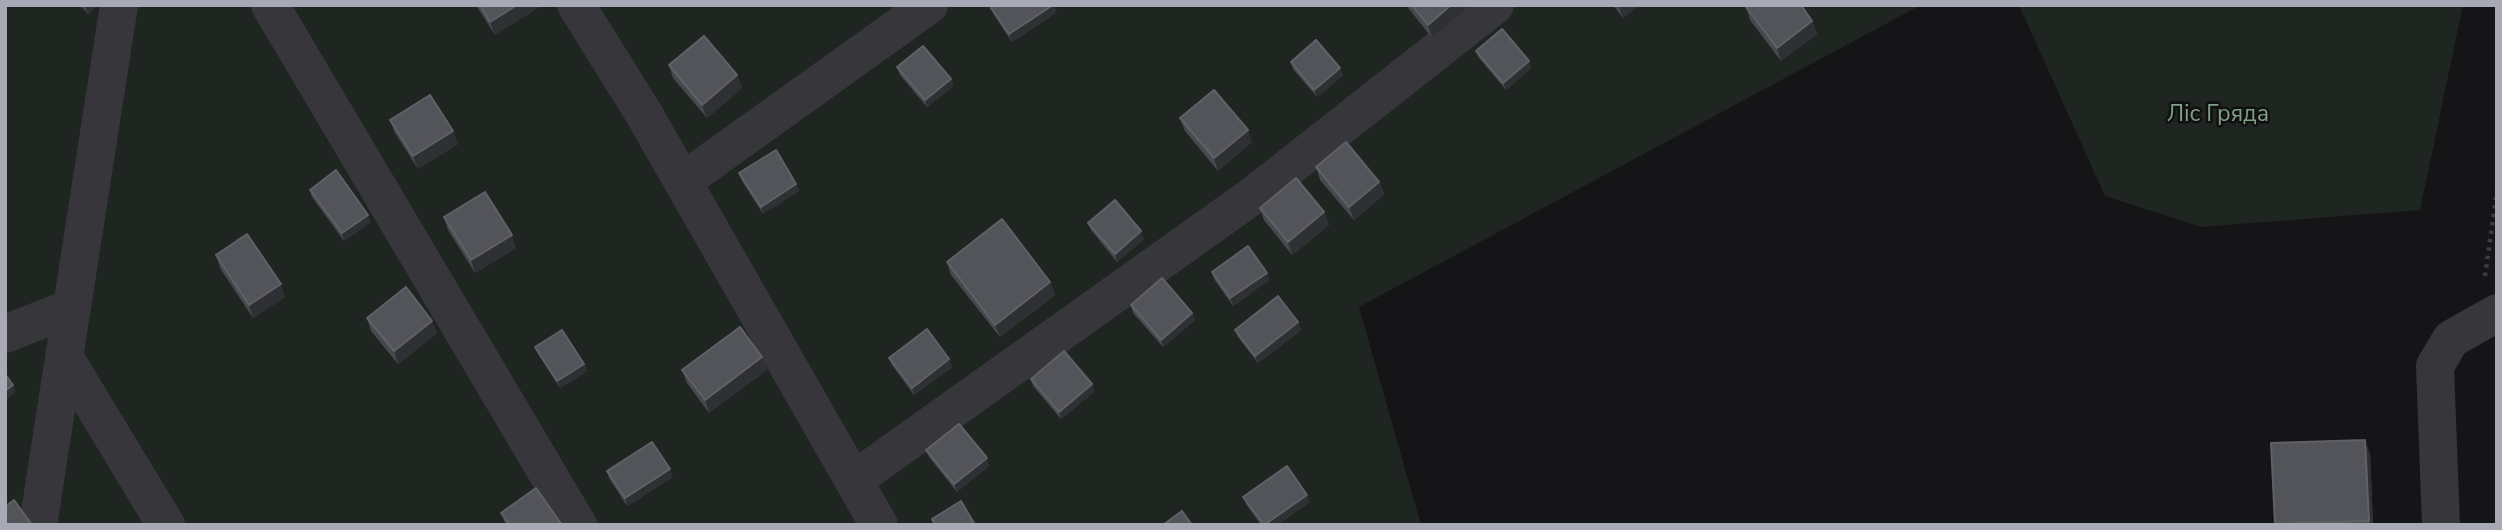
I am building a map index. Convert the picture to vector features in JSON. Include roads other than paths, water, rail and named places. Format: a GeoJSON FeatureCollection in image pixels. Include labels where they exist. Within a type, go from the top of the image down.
{"type":"FeatureCollection","features":[{"type":"Feature","properties":{"kind":"street"},"geometry":{"type":"LineString","coordinates":[[38,525],[119,5]]}},
{"type":"Feature","properties":{"kind":"street"},"geometry":{"type":"LineString","coordinates":[[271,5],[579,525]]}},
{"type":"Feature","properties":{"kind":"street"},"geometry":{"type":"LineString","coordinates":[[576,5],[683,181],[879,525]]}},
{"type":"Feature","properties":{"kind":"street"},"geometry":{"type":"LineString","coordinates":[[683,181],[929,5]]}},
{"type":"Feature","properties":{"kind":"street"},"geometry":{"type":"LineString","coordinates":[[854,480],[1255,194],[1495,5]]}},
{"type":"Feature","properties":{"kind":"street"},"geometry":{"type":"LineString","coordinates":[[5,334],[71,307]]}},
{"type":"Feature","properties":{"kind":"street"},"geometry":{"type":"LineString","coordinates":[[2441,525],[2435,366],[2451,339],[2487,318]]}},
{"type":"Feature","properties":{"kind":"street"},"geometry":{"type":"LineString","coordinates":[[65,358],[166,525]]}},
{"type":"Feature","properties":{"kind":"park label","name":"Ліс Гряда"},"geometry":{"type":"Point","coordinates":[2218,115]}}]}
